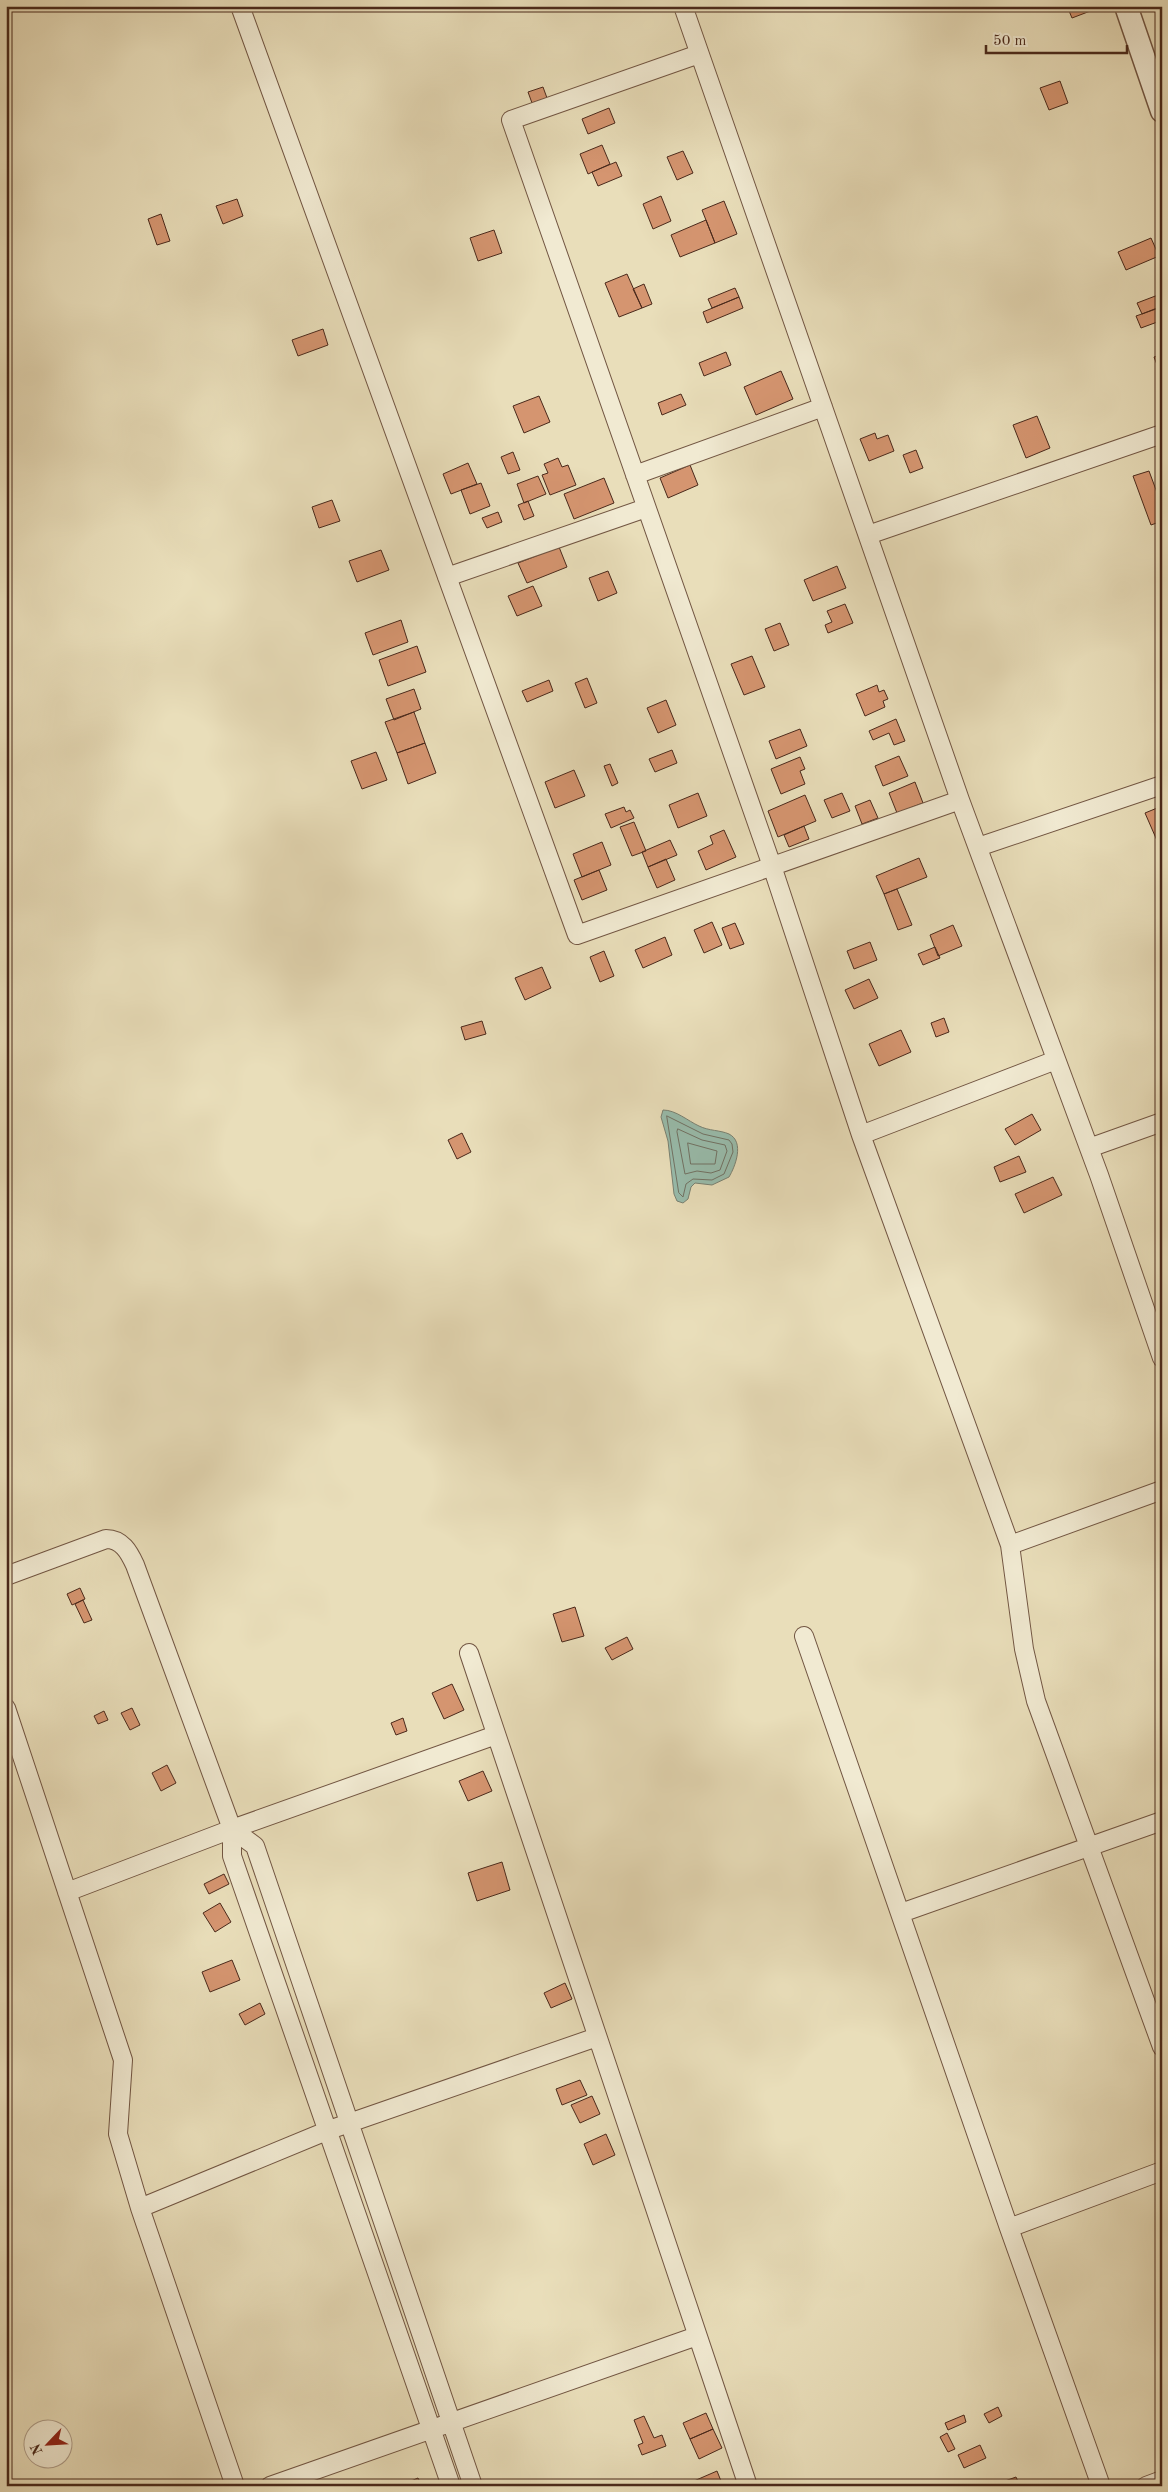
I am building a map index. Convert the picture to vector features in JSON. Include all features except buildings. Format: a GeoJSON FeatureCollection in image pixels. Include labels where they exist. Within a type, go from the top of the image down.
{"type":"FeatureCollection","features":[{"type":"Feature","properties":{"kind":"street"},"geometry":{"type":"LineString","coordinates":[[240,6],[577,935],[960,800]]}},
{"type":"Feature","properties":{"kind":"street"},"geometry":{"type":"LineString","coordinates":[[683,6],[960,800],[1089,1148],[1162,1358]]}},
{"type":"Feature","properties":{"kind":"street"},"geometry":{"type":"LineString","coordinates":[[1126,6],[1160,100]]}},
{"type":"Feature","properties":{"kind":"street"},"geometry":{"type":"LineString","coordinates":[[700,54],[511,120],[772,866],[860,1135],[1010,1544],[1024,1650],[1036,1701],[1162,2047]]}},
{"type":"Feature","properties":{"kind":"street"},"geometry":{"type":"LineString","coordinates":[[635,475],[823,407]]}},
{"type":"Feature","properties":{"kind":"street"},"geometry":{"type":"LineString","coordinates":[[868,535],[1162,434]]}},
{"type":"Feature","properties":{"kind":"street"},"geometry":{"type":"LineString","coordinates":[[447,578],[646,508]]}},
{"type":"Feature","properties":{"kind":"street"},"geometry":{"type":"LineString","coordinates":[[978,847],[1162,786]]}},
{"type":"Feature","properties":{"kind":"street"},"geometry":{"type":"LineString","coordinates":[[860,1135],[1056,1060]]}},
{"type":"Feature","properties":{"kind":"street"},"geometry":{"type":"LineString","coordinates":[[1089,1148],[1162,1122]]}},
{"type":"Feature","properties":{"kind":"street"},"geometry":{"type":"LineString","coordinates":[[1010,1544],[1162,1490]]}},
{"type":"Feature","properties":{"kind":"street"},"geometry":{"type":"LineString","coordinates":[[6,1576],[106,1539],[115,1539],[123,1545],[135,1565],[232,1829],[232,1856],[329,2130],[451,2486]]}},
{"type":"Feature","properties":{"kind":"street"},"geometry":{"type":"LineString","coordinates":[[804,1636],[1009,2228],[1101,2486]]}},
{"type":"Feature","properties":{"kind":"street"},"geometry":{"type":"LineString","coordinates":[[469,1653],[748,2486]]}},
{"type":"Feature","properties":{"kind":"street"},"geometry":{"type":"LineString","coordinates":[[6,1708],[122,2060],[118,2134],[140,2208],[235,2486]]}},
{"type":"Feature","properties":{"kind":"street"},"geometry":{"type":"LineString","coordinates":[[67,1892],[232,1829],[496,1735]]}},
{"type":"Feature","properties":{"kind":"street"},"geometry":{"type":"LineString","coordinates":[[901,1913],[1162,1821]]}},
{"type":"Feature","properties":{"kind":"street"},"geometry":{"type":"LineString","coordinates":[[232,1829],[255,1846],[473,2486]]}},
{"type":"Feature","properties":{"kind":"street"},"geometry":{"type":"LineString","coordinates":[[140,2208],[329,2130],[597,2037]]}},
{"type":"Feature","properties":{"kind":"street"},"geometry":{"type":"LineString","coordinates":[[1009,2228],[1162,2171]]}},
{"type":"Feature","properties":{"kind":"street"},"geometry":{"type":"LineString","coordinates":[[270,2486],[697,2336]]}},
{"type":"Feature","properties":{"kind":"street"},"geometry":{"type":"LineString","coordinates":[[1146,2486],[1162,2480]]}},
{"type":"Feature","properties":{"kind":"water"},"geometry":{"type":"Polygon","coordinates":[[[663,1110],[677,1114],[703,1128],[729,1134],[737,1143],[736,1161],[729,1177],[712,1185],[695,1183],[691,1187],[688,1199],[683,1203],[677,1201],[674,1194],[668,1141],[661,1117],[663,1110]]]}}]}
